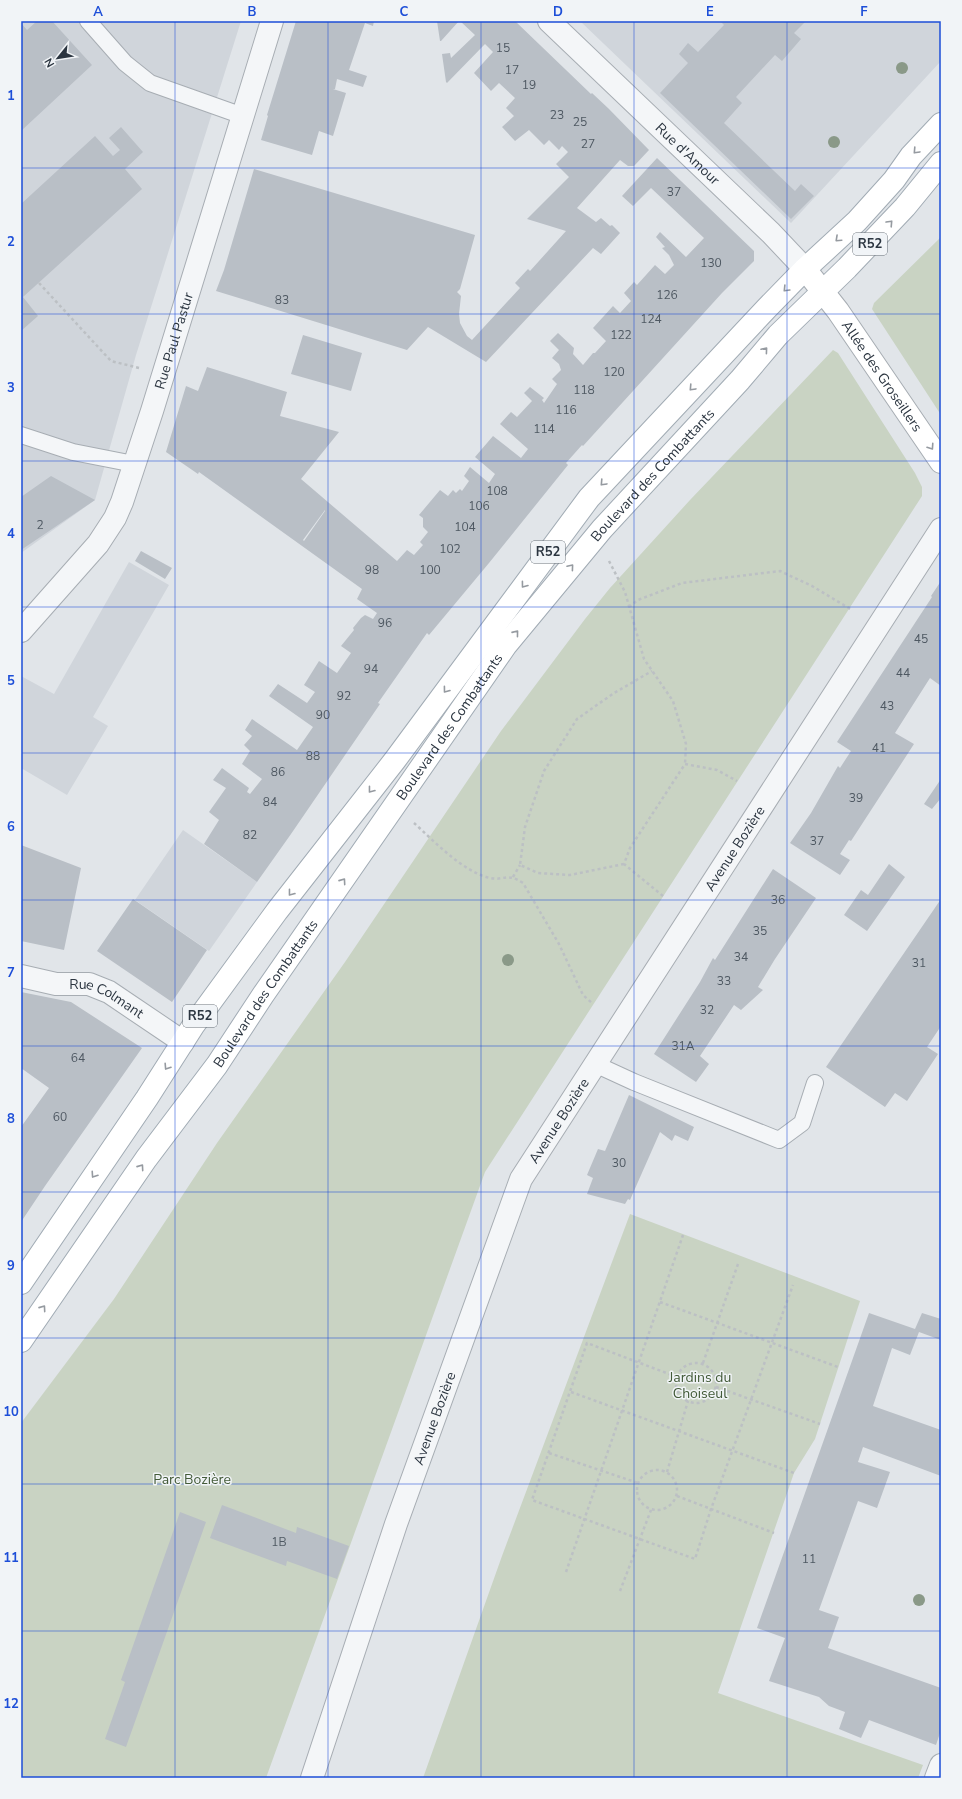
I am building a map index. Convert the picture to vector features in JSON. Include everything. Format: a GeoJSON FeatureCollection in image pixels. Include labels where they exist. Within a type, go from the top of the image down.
{"type":"FeatureCollection","features":[{"type":"Feature","properties":{"kind":"main road","name":"R52"},"geometry":{"type":"LineString","coordinates":[[805,270],[857,221],[894,180],[911,156],[941,124]]}},
{"type":"Feature","properties":{"kind":"main road","name":"Boulevard des Combattants"},"geometry":{"type":"LineString","coordinates":[[21,1341],[146,1159],[214,1070],[263,995],[506,645],[602,529],[740,380],[778,335],[847,268],[900,212],[941,164]]}},
{"type":"Feature","properties":{"kind":"main road","name":"Rue d'Amour"},"geometry":{"type":"LineString","coordinates":[[805,270],[823,290]]}},
{"type":"Feature","properties":{"kind":"main road","name":"Boulevard des Combattants"},"geometry":{"type":"LineString","coordinates":[[21,1283],[143,1104],[193,1026],[268,923],[395,760],[589,498],[766,309],[805,270]]}},
{"type":"Feature","properties":{"kind":"main road","name":"Allée des Groseillers"},"geometry":{"type":"LineString","coordinates":[[823,290],[941,462]]}},
{"type":"Feature","properties":{"kind":"street","name":"Rue Paul Pastur"},"geometry":{"type":"LineString","coordinates":[[21,631],[98,544],[115,518],[163,375],[272,21]]}},
{"type":"Feature","properties":{"kind":"street","name":"Rue d'Amour"},"geometry":{"type":"LineString","coordinates":[[549,21],[771,233],[805,270]]}},
{"type":"Feature","properties":{"kind":"street","name":"Avenue Bozière"},"geometry":{"type":"LineString","coordinates":[[312,1778],[396,1524],[522,1179],[941,529]]}},
{"type":"Feature","properties":{"kind":"street","name":"Rue Colmant"},"geometry":{"type":"LineString","coordinates":[[21,976],[56,984],[89,984],[108,992],[183,1042]]}},
{"type":"Feature","properties":{"kind":"street"},"geometry":{"type":"LineString","coordinates":[[936,1778],[941,1765]]}},
{"type":"Feature","properties":{"kind":"lane"},"geometry":{"type":"LineString","coordinates":[[88,21],[126,63],[150,83],[243,116]]}},
{"type":"Feature","properties":{"kind":"lane"},"geometry":{"type":"LineString","coordinates":[[21,435],[73,452],[134,464]]}},
{"type":"Feature","properties":{"kind":"lane"},"geometry":{"type":"LineString","coordinates":[[597,1064],[634,1082],[779,1140],[802,1122],[815,1083]]}},
{"type":"Feature","properties":{"kind":"path"},"geometry":{"type":"LineString","coordinates":[[39,283],[111,360],[163,375]]}},
{"type":"Feature","properties":{"kind":"path"},"geometry":{"type":"LineString","coordinates":[[606,555],[625,592],[644,659],[673,701],[686,744],[685,764],[630,848],[624,864]]}},
{"type":"Feature","properties":{"kind":"path"},"geometry":{"type":"LineString","coordinates":[[629,607],[638,600],[682,583],[780,571],[812,586],[852,610]]}},
{"type":"Feature","properties":{"kind":"path"},"geometry":{"type":"LineString","coordinates":[[513,877],[520,865],[525,827],[544,771],[577,719],[614,693],[652,671]]}},
{"type":"Feature","properties":{"kind":"path"},"geometry":{"type":"LineString","coordinates":[[685,764],[717,770],[737,781]]}},
{"type":"Feature","properties":{"kind":"path"},"geometry":{"type":"LineString","coordinates":[[409,819],[468,868],[490,878],[513,877],[523,882],[558,944],[583,995],[592,1003]]}},
{"type":"Feature","properties":{"kind":"path"},"geometry":{"type":"LineString","coordinates":[[520,865],[538,873],[570,875],[624,864]]}},
{"type":"Feature","properties":{"kind":"path"},"geometry":{"type":"LineString","coordinates":[[624,864],[663,896]]}},
{"type":"Feature","properties":{"kind":"path"},"geometry":{"type":"LineString","coordinates":[[566,1572],[600,1470],[684,1235]]}},
{"type":"Feature","properties":{"kind":"path"},"geometry":{"type":"LineString","coordinates":[[703,1364],[738,1264]]}},
{"type":"Feature","properties":{"kind":"path"},"geometry":{"type":"LineString","coordinates":[[677,1377],[588,1343],[532,1500],[695,1559],[711,1509],[793,1285]]}},
{"type":"Feature","properties":{"kind":"path"},"geometry":{"type":"LineString","coordinates":[[660,1302],[838,1367]]}},
{"type":"Feature","properties":{"kind":"path"},"geometry":{"type":"LineString","coordinates":[[690,1363],[703,1364],[712,1370],[716,1387],[710,1397],[705,1401],[688,1401],[683,1398],[677,1388],[677,1377],[684,1366],[690,1363]]}},
{"type":"Feature","properties":{"kind":"path"},"geometry":{"type":"LineString","coordinates":[[716,1387],[820,1424]]}},
{"type":"Feature","properties":{"kind":"path"},"geometry":{"type":"LineString","coordinates":[[571,1392],[794,1473]]}},
{"type":"Feature","properties":{"kind":"path"},"geometry":{"type":"LineString","coordinates":[[667,1472],[688,1401]]}},
{"type":"Feature","properties":{"kind":"path"},"geometry":{"type":"LineString","coordinates":[[549,1453],[638,1483]]}},
{"type":"Feature","properties":{"kind":"path"},"geometry":{"type":"LineString","coordinates":[[660,1470],[667,1472],[676,1482],[677,1496],[664,1510],[651,1510],[641,1502],[637,1490],[638,1483],[647,1473],[660,1470]]}},
{"type":"Feature","properties":{"kind":"path"},"geometry":{"type":"LineString","coordinates":[[677,1496],[774,1533]]}},
{"type":"Feature","properties":{"kind":"path"},"geometry":{"type":"LineString","coordinates":[[620,1591],[651,1510]]}},
{"type":"Feature","properties":{"kind":"shaded area"},"geometry":{"type":"Polygon","coordinates":[[[21,21],[241,21],[136,355],[95,500],[21,553],[21,21]]]}},
{"type":"Feature","properties":{"kind":"shaded area"},"geometry":{"type":"Polygon","coordinates":[[[580,21],[941,21],[941,61],[791,223],[580,21]]]}},
{"type":"Feature","properties":{"kind":"shaded area"},"geometry":{"type":"Polygon","coordinates":[[[129,562],[169,585],[93,717],[108,726],[67,795],[21,768],[21,676],[54,694],[129,562]]]}},
{"type":"Feature","properties":{"kind":"shaded area"},"geometry":{"type":"Polygon","coordinates":[[[183,830],[257,882],[209,951],[135,900],[183,830]]]}},
{"type":"Feature","properties":{"kind":"green space"},"geometry":{"type":"Polygon","coordinates":[[[941,237],[941,415],[872,309],[874,303],[941,237]]]}},
{"type":"Feature","properties":{"kind":"green space","name":"Parc Bozière"},"geometry":{"type":"Polygon","coordinates":[[[833,350],[838,353],[915,473],[922,487],[922,496],[485,1172],[266,1778],[21,1778],[21,1423],[114,1299],[217,1143],[345,962],[501,731],[585,619],[610,588],[690,500],[833,350]]]}},
{"type":"Feature","properties":{"kind":"green space","name":"Jardins du Choiseul"},"geometry":{"type":"Polygon","coordinates":[[[630,1214],[860,1301],[815,1439],[794,1473],[718,1693],[923,1765],[918,1778],[423,1778],[502,1556],[630,1214]]]}},
{"type":"Feature","properties":{"kind":"building"},"geometry":{"type":"Polygon","coordinates":[[[37,21],[52,21],[92,65],[21,131],[21,23],[27,30],[37,21]]]}},
{"type":"Feature","properties":{"kind":"building"},"geometry":{"type":"Polygon","coordinates":[[[296,21],[374,21],[373,26],[365,23],[349,70],[367,76],[363,87],[337,79],[335,89],[333,89],[346,93],[333,136],[319,131],[312,155],[261,140],[268,116],[267,115],[296,21]]]}},
{"type":"Feature","properties":{"kind":"building"},"geometry":{"type":"Polygon","coordinates":[[[437,21],[459,21],[440,41],[437,21]]]}},
{"type":"Feature","properties":{"kind":"building"},"geometry":{"type":"Polygon","coordinates":[[[460,21],[515,21],[591,94],[592,93],[609,109],[649,150],[634,166],[628,166],[620,160],[577,208],[596,222],[601,218],[610,226],[612,225],[620,233],[601,254],[593,248],[486,362],[428,327],[407,350],[216,291],[224,270],[254,169],[475,235],[460,289],[457,292],[461,296],[459,314],[460,323],[467,336],[472,340],[520,288],[515,283],[528,269],[530,271],[566,231],[527,219],[569,177],[556,164],[568,152],[562,146],[559,150],[549,140],[544,145],[529,130],[515,141],[502,127],[514,116],[506,108],[515,98],[499,83],[491,91],[474,73],[493,52],[485,44],[447,83],[446,82],[442,54],[450,53],[451,58],[475,35],[460,21]]]}},
{"type":"Feature","properties":{"kind":"building"},"geometry":{"type":"Polygon","coordinates":[[[720,21],[806,21],[794,33],[801,39],[782,61],[775,55],[736,97],[742,103],[724,123],[795,191],[801,184],[814,196],[791,219],[660,93],[688,63],[679,54],[688,43],[698,52],[724,25],[720,21]]]}},
{"type":"Feature","properties":{"kind":"building"},"geometry":{"type":"Polygon","coordinates":[[[121,127],[143,152],[125,169],[142,189],[23,297],[38,316],[21,331],[21,204],[95,136],[113,156],[120,150],[109,138],[121,127]]]}},
{"type":"Feature","properties":{"kind":"building"},"geometry":{"type":"Polygon","coordinates":[[[657,158],[754,251],[754,261],[722,293],[566,463],[568,465],[489,563],[429,635],[427,633],[378,703],[380,704],[257,882],[204,844],[219,820],[209,812],[226,788],[213,780],[222,768],[249,788],[247,792],[250,794],[262,779],[242,764],[250,751],[244,745],[252,736],[245,730],[252,719],[297,750],[313,727],[269,696],[278,684],[307,703],[315,692],[304,685],[319,661],[337,673],[351,653],[341,646],[354,630],[353,628],[365,615],[373,619],[377,613],[357,599],[362,589],[199,472],[198,474],[166,452],[186,386],[198,391],[207,367],[287,392],[280,416],[339,432],[301,479],[397,561],[407,550],[414,555],[423,545],[420,542],[428,532],[423,527],[423,518],[419,515],[440,490],[448,496],[453,490],[456,493],[460,489],[462,491],[469,481],[464,476],[470,467],[489,483],[495,474],[475,457],[493,436],[521,458],[528,449],[500,424],[511,412],[517,417],[532,401],[524,393],[530,387],[544,398],[542,400],[544,403],[557,384],[552,379],[561,370],[559,364],[552,358],[559,350],[550,341],[558,333],[574,348],[573,354],[583,365],[606,341],[593,328],[613,306],[620,313],[631,301],[624,293],[634,282],[637,285],[655,265],[665,274],[674,265],[669,255],[662,248],[665,247],[656,237],[660,232],[686,257],[704,238],[651,188],[633,206],[622,196],[657,158]],[[325,511],[303,540],[304,541],[325,511]]]}},
{"type":"Feature","properties":{"kind":"building"},"geometry":{"type":"Polygon","coordinates":[[[303,335],[362,353],[351,391],[291,374],[303,335]]]}},
{"type":"Feature","properties":{"kind":"building"},"geometry":{"type":"Polygon","coordinates":[[[51,476],[95,500],[21,550],[21,497],[51,476]]]}},
{"type":"Feature","properties":{"kind":"building"},"geometry":{"type":"Polygon","coordinates":[[[141,551],[172,568],[165,579],[135,561],[141,551]]]}},
{"type":"Feature","properties":{"kind":"building"},"geometry":{"type":"Polygon","coordinates":[[[941,581],[941,686],[930,678],[895,733],[914,744],[851,841],[849,840],[840,854],[850,860],[840,875],[790,843],[811,813],[838,766],[840,768],[851,751],[837,742],[941,581]]]}},
{"type":"Feature","properties":{"kind":"building"},"geometry":{"type":"Polygon","coordinates":[[[941,779],[941,798],[932,809],[924,804],[941,779]]]}},
{"type":"Feature","properties":{"kind":"building"},"geometry":{"type":"Polygon","coordinates":[[[21,845],[81,868],[64,950],[21,941],[21,845]]]}},
{"type":"Feature","properties":{"kind":"building"},"geometry":{"type":"Polygon","coordinates":[[[889,864],[905,877],[867,931],[844,915],[861,890],[868,895],[889,864]]]}},
{"type":"Feature","properties":{"kind":"building"},"geometry":{"type":"Polygon","coordinates":[[[773,869],[816,898],[758,987],[763,990],[741,1010],[734,1005],[700,1056],[709,1064],[696,1082],[654,1054],[700,982],[713,958],[715,960],[773,869]]]}},
{"type":"Feature","properties":{"kind":"building"},"geometry":{"type":"Polygon","coordinates":[[[133,899],[207,950],[172,1002],[97,951],[133,899]]]}},
{"type":"Feature","properties":{"kind":"building"},"geometry":{"type":"Polygon","coordinates":[[[941,899],[941,1026],[927,1047],[938,1054],[907,1101],[895,1093],[885,1107],[826,1067],[941,899]]]}},
{"type":"Feature","properties":{"kind":"building"},"geometry":{"type":"Polygon","coordinates":[[[21,992],[71,1002],[142,1048],[21,1222],[21,1127],[49,1088],[21,1068],[21,992]]]}},
{"type":"Feature","properties":{"kind":"building"},"geometry":{"type":"Polygon","coordinates":[[[629,1095],[694,1127],[688,1141],[675,1135],[672,1141],[660,1132],[630,1200],[628,1199],[625,1204],[587,1194],[593,1178],[587,1175],[598,1149],[605,1151],[629,1095]]]}},
{"type":"Feature","properties":{"kind":"building"},"geometry":{"type":"Polygon","coordinates":[[[869,1313],[915,1329],[922,1313],[941,1319],[941,1340],[919,1332],[910,1355],[892,1348],[873,1406],[941,1430],[941,1476],[863,1447],[858,1462],[890,1472],[877,1508],[858,1501],[819,1610],[839,1617],[828,1648],[941,1688],[941,1730],[936,1745],[869,1720],[861,1738],[839,1729],[845,1712],[829,1706],[819,1697],[769,1681],[785,1638],[757,1628],[869,1313]]]}},
{"type":"Feature","properties":{"kind":"building"},"geometry":{"type":"Polygon","coordinates":[[[222,1505],[296,1533],[297,1527],[349,1546],[337,1579],[287,1561],[286,1566],[210,1538],[222,1505]]]}},
{"type":"Feature","properties":{"kind":"building"},"geometry":{"type":"Polygon","coordinates":[[[180,1512],[206,1522],[126,1747],[105,1739],[125,1682],[121,1680],[180,1512]]]}}]}
